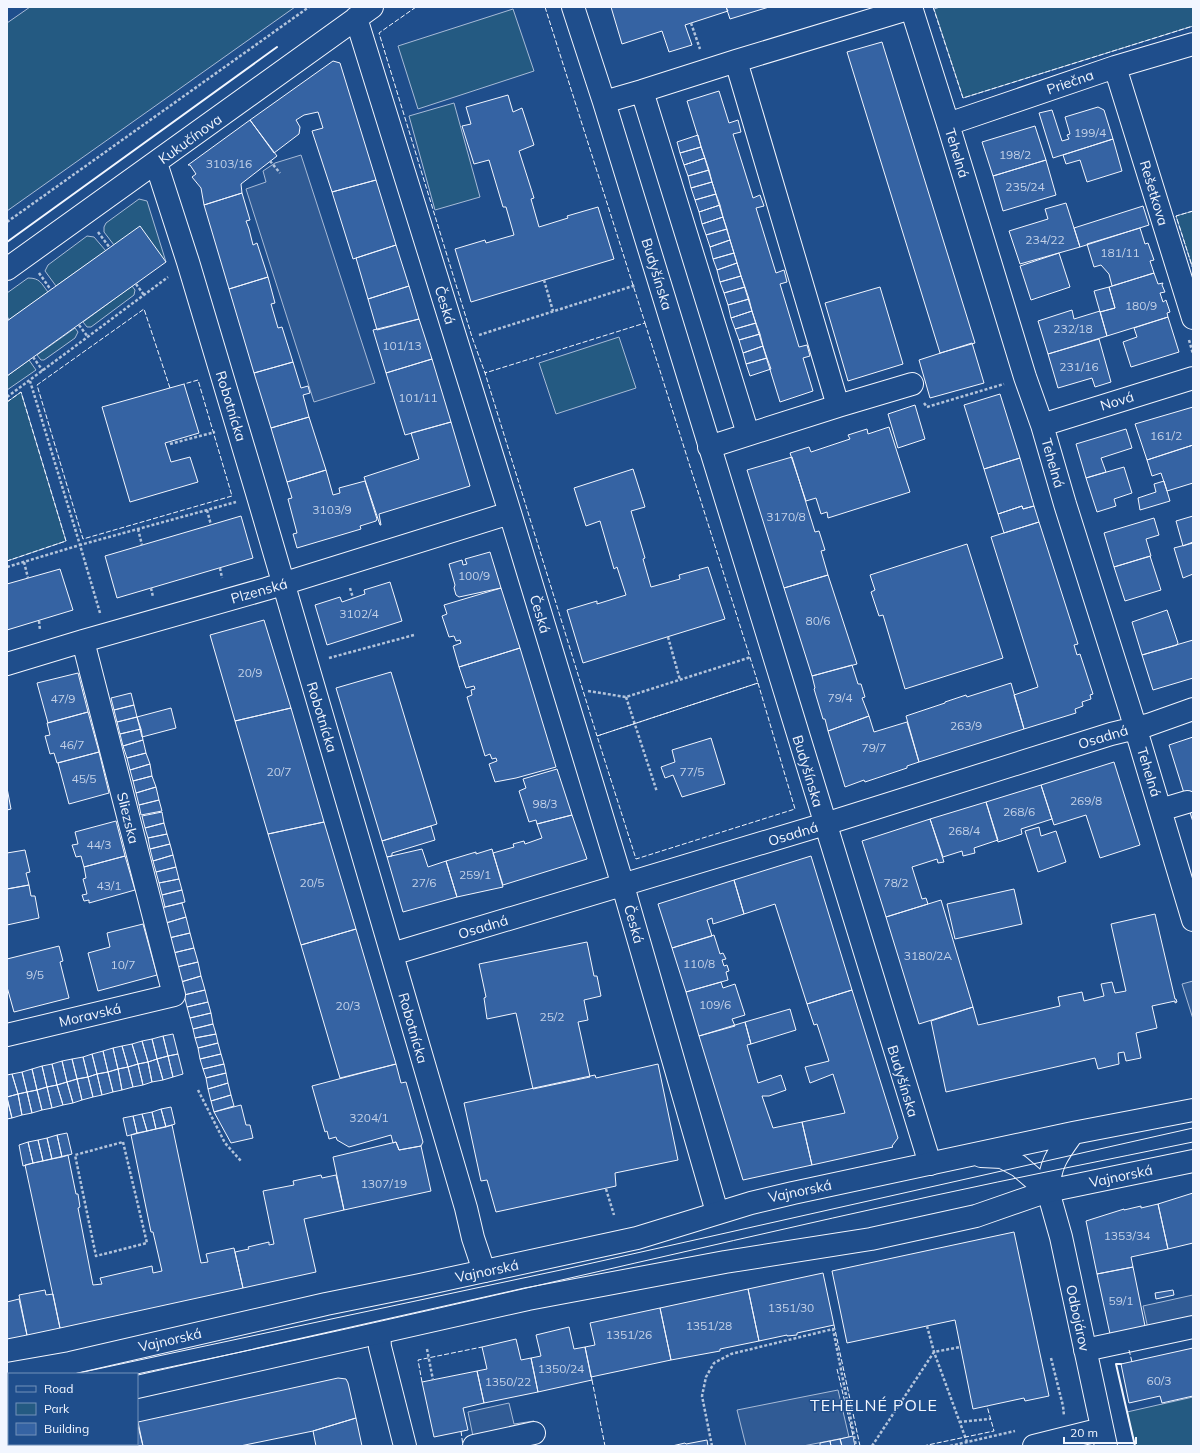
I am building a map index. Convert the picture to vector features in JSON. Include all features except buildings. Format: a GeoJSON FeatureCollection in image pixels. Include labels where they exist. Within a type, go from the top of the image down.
{"type":"FeatureCollection","features":[{"type":"Feature","properties":{"kind":"street","name":"Budyšínska"},"geometry":{"type":"LineString","coordinates":[[573,7],[604,102],[930,1164]]}},
{"type":"Feature","properties":{"kind":"street"},"geometry":{"type":"LineString","coordinates":[[604,102],[736,61],[857,15],[911,8]]}},
{"type":"Feature","properties":{"kind":"street","name":"Tehelná"},"geometry":{"type":"LineString","coordinates":[[911,8],[1042,425],[1160,810],[1190,897],[1193,920]]}},
{"type":"Feature","properties":{"kind":"street","name":"Kukučínova"},"geometry":{"type":"LineString","coordinates":[[7,269],[364,13]]}},
{"type":"Feature","properties":{"kind":"street","name":"Česká"},"geometry":{"type":"LineString","coordinates":[[364,13],[510,513],[623,886],[717,1212]]}},
{"type":"Feature","properties":{"kind":"street","name":"Priečna"},"geometry":{"type":"LineString","coordinates":[[948,124],[1115,67],[1193,44]]}},
{"type":"Feature","properties":{"kind":"street"},"geometry":{"type":"LineString","coordinates":[[736,61],[838,406]]}},
{"type":"Feature","properties":{"kind":"street","name":"Rešetkova"},"geometry":{"type":"LineString","coordinates":[[1115,67],[1193,318]]}},
{"type":"Feature","properties":{"kind":"street"},"geometry":{"type":"LineString","coordinates":[[642,91],[748,434]]}},
{"type":"Feature","properties":{"kind":"street","name":"Robotnícka"},"geometry":{"type":"LineString","coordinates":[[156,163],[188,262],[257,494],[466,1208],[473,1238],[484,1271]]}},
{"type":"Feature","properties":{"kind":"street","name":"Nová"},"geometry":{"type":"LineString","coordinates":[[1042,425],[1193,378]]}},
{"type":"Feature","properties":{"kind":"street"},"geometry":{"type":"LineString","coordinates":[[709,447],[912,384]]}},
{"type":"Feature","properties":{"kind":"street","name":"Plzenská"},"geometry":{"type":"LineString","coordinates":[[7,664],[283,584],[510,513]]}},
{"type":"Feature","properties":{"kind":"street","name":"Sliezska"},"geometry":{"type":"LineString","coordinates":[[83,641],[174,995]]}},
{"type":"Feature","properties":{"kind":"street","name":"Osadná"},"geometry":{"type":"LineString","coordinates":[[392,954],[623,886],[1111,734],[1148,725],[1193,710]]}},
{"type":"Feature","properties":{"kind":"street"},"geometry":{"type":"LineString","coordinates":[[1160,810],[1187,802]]}},
{"type":"Feature","properties":{"kind":"street","name":"Moravská"},"geometry":{"type":"LineString","coordinates":[[7,1035],[174,995]]}},
{"type":"Feature","properties":{"kind":"street","name":"Vajnorská"},"geometry":{"type":"LineString","coordinates":[[13,1373],[70,1363],[326,1304],[637,1238],[750,1202],[1073,1133],[1193,1110]]}},
{"type":"Feature","properties":{"kind":"street"},"geometry":{"type":"LineString","coordinates":[[1048,1191],[1050,1171],[1055,1159],[1073,1133]]}},
{"type":"Feature","properties":{"kind":"street","name":"Vajnorská"},"geometry":{"type":"LineString","coordinates":[[963,1156],[1002,1157],[1019,1166],[1048,1191]]}},
{"type":"Feature","properties":{"kind":"street","name":"Vajnorská"},"geometry":{"type":"LineString","coordinates":[[138,1387],[528,1299],[726,1262],[871,1239],[976,1216],[1048,1191],[1193,1161]]}},
{"type":"Feature","properties":{"kind":"street","name":"Odbojárov"},"geometry":{"type":"LineString","coordinates":[[1048,1191],[1061,1237],[1104,1438]]}},
{"type":"Feature","properties":{"kind":"street"},"geometry":{"type":"LineString","coordinates":[[1085,1350],[1193,1327]]}},
{"type":"Feature","properties":{"kind":"street"},"geometry":{"type":"LineString","coordinates":[[379,1333],[380,1347],[404,1446]]}},
{"type":"Feature","properties":{"kind":"street"},"geometry":{"type":"LineString","coordinates":[[474,1446],[534,1432]]}},
{"type":"Feature","properties":{"kind":"street"},"geometry":{"type":"LineString","coordinates":[[1027,1438],[1104,1438]]}},
{"type":"Feature","properties":{"kind":"path"},"geometry":{"type":"LineString","coordinates":[[7,222],[309,7]]}},
{"type":"Feature","properties":{"kind":"path"},"geometry":{"type":"LineString","coordinates":[[691,23],[701,50]]}},
{"type":"Feature","properties":{"kind":"path"},"geometry":{"type":"LineString","coordinates":[[270,161],[280,173]]}},
{"type":"Feature","properties":{"kind":"path"},"geometry":{"type":"LineString","coordinates":[[97,231],[110,248]]}},
{"type":"Feature","properties":{"kind":"path"},"geometry":{"type":"LineString","coordinates":[[7,397],[188,262]]}},
{"type":"Feature","properties":{"kind":"path"},"geometry":{"type":"LineString","coordinates":[[35,268],[51,290]]}},
{"type":"Feature","properties":{"kind":"path"},"geometry":{"type":"LineString","coordinates":[[544,280],[554,311]]}},
{"type":"Feature","properties":{"kind":"path"},"geometry":{"type":"LineString","coordinates":[[136,284],[144,295]]}},
{"type":"Feature","properties":{"kind":"path"},"geometry":{"type":"LineString","coordinates":[[472,337],[636,285]]}},
{"type":"Feature","properties":{"kind":"path"},"geometry":{"type":"LineString","coordinates":[[79,324],[88,337]]}},
{"type":"Feature","properties":{"kind":"path"},"geometry":{"type":"LineString","coordinates":[[33,357],[43,371]]}},
{"type":"Feature","properties":{"kind":"path"},"geometry":{"type":"LineString","coordinates":[[912,384],[927,407],[1026,377]]}},
{"type":"Feature","properties":{"kind":"path"},"geometry":{"type":"LineString","coordinates":[[30,381],[106,635]]}},
{"type":"Feature","properties":{"kind":"path"},"geometry":{"type":"LineString","coordinates":[[170,444],[217,432]]}},
{"type":"Feature","properties":{"kind":"path"},"geometry":{"type":"LineString","coordinates":[[7,567],[80,545],[243,500],[257,494]]}},
{"type":"Feature","properties":{"kind":"path"},"geometry":{"type":"LineString","coordinates":[[207,510],[211,525]]}},
{"type":"Feature","properties":{"kind":"path"},"geometry":{"type":"LineString","coordinates":[[138,529],[142,545]]}},
{"type":"Feature","properties":{"kind":"path"},"geometry":{"type":"LineString","coordinates":[[24,562],[28,578]]}},
{"type":"Feature","properties":{"kind":"path"},"geometry":{"type":"LineString","coordinates":[[323,660],[414,635]]}},
{"type":"Feature","properties":{"kind":"path"},"geometry":{"type":"LineString","coordinates":[[668,637],[680,680]]}},
{"type":"Feature","properties":{"kind":"path"},"geometry":{"type":"LineString","coordinates":[[583,690],[626,697],[753,656]]}},
{"type":"Feature","properties":{"kind":"path"},"geometry":{"type":"LineString","coordinates":[[626,697],[657,792]]}},
{"type":"Feature","properties":{"kind":"path"},"geometry":{"type":"LineString","coordinates":[[198,1090],[226,1143],[241,1161]]}},
{"type":"Feature","properties":{"kind":"path"},"geometry":{"type":"LineString","coordinates":[[124,1142],[147,1243],[96,1256],[75,1155],[124,1142]]}},
{"type":"Feature","properties":{"kind":"path"},"geometry":{"type":"LineString","coordinates":[[606,1189],[614,1215]]}},
{"type":"Feature","properties":{"kind":"path"},"geometry":{"type":"LineString","coordinates":[[927,1326],[934,1352],[967,1442]]}},
{"type":"Feature","properties":{"kind":"path"},"geometry":{"type":"LineString","coordinates":[[712,1446],[702,1396],[706,1377],[714,1362],[731,1354],[833,1329],[856,1446]]}},
{"type":"Feature","properties":{"kind":"path"},"geometry":{"type":"LineString","coordinates":[[872,1446],[934,1352],[960,1347]]}},
{"type":"Feature","properties":{"kind":"path"},"geometry":{"type":"LineString","coordinates":[[427,1349],[433,1380]]}},
{"type":"Feature","properties":{"kind":"path"},"geometry":{"type":"LineString","coordinates":[[1050,1358],[1063,1406],[1064,1421]]}},
{"type":"Feature","properties":{"kind":"path"},"geometry":{"type":"LineString","coordinates":[[959,1422],[990,1419]]}},
{"type":"Feature","properties":{"kind":"path"},"geometry":{"type":"LineString","coordinates":[[950,1446],[967,1442],[1027,1438]]}},
{"type":"Feature","properties":{"kind":"green space"},"geometry":{"type":"Polygon","coordinates":[[[30,7],[295,7],[7,211],[7,23],[30,7]]]}},
{"type":"Feature","properties":{"kind":"green space"},"geometry":{"type":"Polygon","coordinates":[[[940,7],[1193,7],[1193,26],[963,98],[934,9],[940,7]]]}},
{"type":"Feature","properties":{"kind":"green space"},"geometry":{"type":"Polygon","coordinates":[[[513,9],[534,71],[418,109],[398,46],[513,9]]]}},
{"type":"Feature","properties":{"kind":"green space"},"geometry":{"type":"Polygon","coordinates":[[[454,103],[480,197],[435,210],[409,116],[454,103]]]}},
{"type":"Feature","properties":{"kind":"green space"},"geometry":{"type":"Polygon","coordinates":[[[139,199],[147,201],[166,262],[114,245],[104,232],[106,223],[139,199]]]}},
{"type":"Feature","properties":{"kind":"green space"},"geometry":{"type":"Polygon","coordinates":[[[1193,211],[1193,269],[1176,216],[1193,211]]]}},
{"type":"Feature","properties":{"kind":"green space"},"geometry":{"type":"Polygon","coordinates":[[[87,236],[94,237],[106,251],[56,286],[45,271],[48,265],[87,236]]]}},
{"type":"Feature","properties":{"kind":"green space"},"geometry":{"type":"Polygon","coordinates":[[[28,278],[38,280],[48,292],[9,320],[7,316],[7,293],[28,278]]]}},
{"type":"Feature","properties":{"kind":"green space"},"geometry":{"type":"Polygon","coordinates":[[[132,286],[135,290],[134,295],[91,327],[87,327],[83,322],[132,286]]]}},
{"type":"Feature","properties":{"kind":"green space"},"geometry":{"type":"Polygon","coordinates":[[[75,328],[78,332],[75,338],[44,360],[41,360],[37,355],[75,328]]]}},
{"type":"Feature","properties":{"kind":"green space"},"geometry":{"type":"Polygon","coordinates":[[[619,337],[636,388],[556,414],[539,363],[619,337]]]}},
{"type":"Feature","properties":{"kind":"green space"},"geometry":{"type":"Polygon","coordinates":[[[29,360],[36,370],[7,390],[7,376],[29,360]]]}},
{"type":"Feature","properties":{"kind":"green space"},"geometry":{"type":"Polygon","coordinates":[[[21,392],[66,541],[7,561],[7,402],[21,392]]]}},
{"type":"Feature","properties":{"kind":"green space"},"geometry":{"type":"Polygon","coordinates":[[[1193,1397],[1193,1446],[1135,1446],[1127,1412],[1193,1397]]]}},
{"type":"Feature","properties":{"kind":"shaded area"},"geometry":{"type":"Polygon","coordinates":[[[301,155],[375,383],[314,402],[246,189],[266,182],[263,171],[275,163],[301,155]]]}},
{"type":"Feature","properties":{"kind":"shaded area"},"geometry":{"type":"Polygon","coordinates":[[[1193,981],[1193,1019],[1182,984],[1193,981]]]}},
{"type":"Feature","properties":{"kind":"shaded area"},"geometry":{"type":"Polygon","coordinates":[[[1193,1295],[1193,1323],[1149,1333],[1143,1306],[1193,1295]]]}},
{"type":"Feature","properties":{"kind":"shaded area"},"geometry":{"type":"Polygon","coordinates":[[[838,1390],[849,1437],[803,1446],[746,1446],[737,1410],[838,1390]]]}},
{"type":"Feature","properties":{"kind":"shaded area"},"geometry":{"type":"Polygon","coordinates":[[[509,1403],[514,1424],[534,1421],[539,1443],[526,1446],[475,1446],[468,1412],[509,1403]]]}},
{"type":"Feature","properties":{"kind":"tram line"},"geometry":{"type":"LineString","coordinates":[[79,1373],[570,1268],[1193,1128]]}},
{"type":"Feature","properties":{"kind":"tram line"},"geometry":{"type":"LineString","coordinates":[[138,1374],[436,1309],[932,1196],[1193,1142]]}},
{"type":"Feature","properties":{"kind":"fence"},"geometry":{"type":"LineString","coordinates":[[416,7],[379,33],[472,337],[485,373],[487,372]]}},
{"type":"Feature","properties":{"kind":"fence"},"geometry":{"type":"LineString","coordinates":[[545,7],[645,323]]}},
{"type":"Feature","properties":{"kind":"fence"},"geometry":{"type":"LineString","coordinates":[[933,7],[963,98],[1193,26]]}},
{"type":"Feature","properties":{"kind":"fence"},"geometry":{"type":"LineString","coordinates":[[1193,211],[1176,216],[1193,269]]}},
{"type":"Feature","properties":{"kind":"fence"},"geometry":{"type":"LineString","coordinates":[[170,388],[144,309],[37,385],[83,539],[232,496],[198,380],[184,384]]}},
{"type":"Feature","properties":{"kind":"fence"},"geometry":{"type":"LineString","coordinates":[[645,323],[758,683],[597,736],[485,373],[645,323]]}},
{"type":"Feature","properties":{"kind":"fence"},"geometry":{"type":"LineString","coordinates":[[7,402],[21,392],[66,541],[7,561]]}},
{"type":"Feature","properties":{"kind":"fence"},"geometry":{"type":"LineString","coordinates":[[758,683],[795,809],[636,859],[597,736],[758,683]]}},
{"type":"Feature","properties":{"kind":"fence"},"geometry":{"type":"LineString","coordinates":[[834,1325],[860,1446]]}},
{"type":"Feature","properties":{"kind":"fence"},"geometry":{"type":"LineString","coordinates":[[422,1382],[418,1360],[482,1347]]}},
{"type":"Feature","properties":{"kind":"fence"},"geometry":{"type":"LineString","coordinates":[[1129,1350],[1132,1362]]}},
{"type":"Feature","properties":{"kind":"fence"},"geometry":{"type":"LineString","coordinates":[[837,1369],[853,1436]]}},
{"type":"Feature","properties":{"kind":"fence"},"geometry":{"type":"LineString","coordinates":[[592,1380],[605,1446]]}},
{"type":"Feature","properties":{"kind":"fence"},"geometry":{"type":"LineString","coordinates":[[923,1446],[994,1431],[987,1406]]}},
{"type":"Feature","properties":{"kind":"fence"},"geometry":{"type":"LineString","coordinates":[[461,1431],[463,1446]]}},
{"type":"Feature","properties":{"kind":"wall"},"geometry":{"type":"LineString","coordinates":[[7,242],[277,47]]}},
{"type":"Feature","properties":{"kind":"wall"},"geometry":{"type":"LineString","coordinates":[[1121,1364],[1116,1364],[1135,1446]]}},
{"type":"Feature","properties":{"kind":"district","name":"TEHELNÉ POLE"},"geometry":{"type":"Point","coordinates":[874,1405]}}]}
